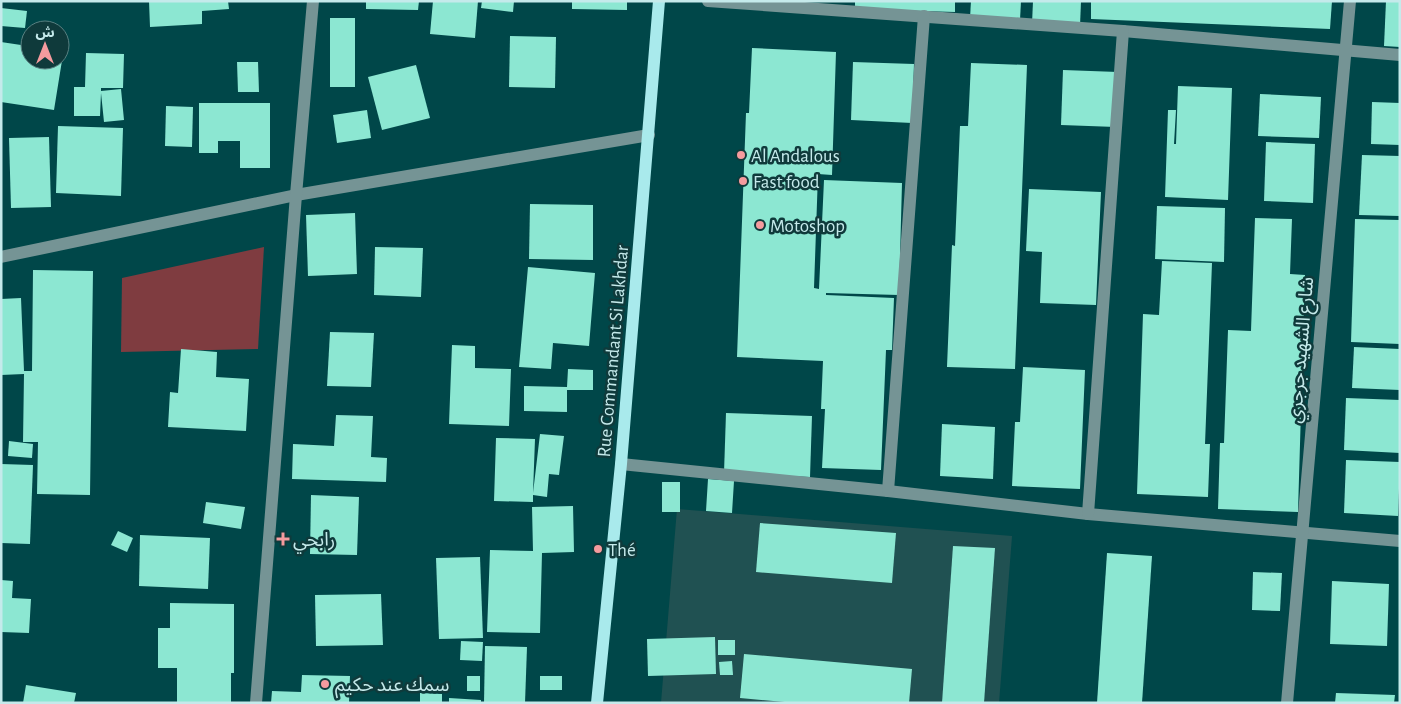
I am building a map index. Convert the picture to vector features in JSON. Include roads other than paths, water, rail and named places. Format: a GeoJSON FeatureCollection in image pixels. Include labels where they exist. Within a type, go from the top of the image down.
{"type":"FeatureCollection","features":[{"type":"Feature","properties":{"kind":"main road","name":"Rue Commandant Si Lakhdar"},"geometry":{"type":"LineString","coordinates":[[597,703],[621,464],[659,1]]}},
{"type":"Feature","properties":{"kind":"street"},"geometry":{"type":"LineString","coordinates":[[256,703],[296,195],[314,1]]}},
{"type":"Feature","properties":{"kind":"street"},"geometry":{"type":"LineString","coordinates":[[708,1],[1123,31],[1400,55]]}},
{"type":"Feature","properties":{"kind":"street","name":"شارع الشهيد جرجري"},"geometry":{"type":"LineString","coordinates":[[1287,703],[1350,1]]}},
{"type":"Feature","properties":{"kind":"street"},"geometry":{"type":"LineString","coordinates":[[888,491],[924,16]]}},
{"type":"Feature","properties":{"kind":"street"},"geometry":{"type":"LineString","coordinates":[[1088,514],[1123,31]]}},
{"type":"Feature","properties":{"kind":"street"},"geometry":{"type":"LineString","coordinates":[[1,257],[296,195],[649,134]]}},
{"type":"Feature","properties":{"kind":"street"},"geometry":{"type":"LineString","coordinates":[[621,464],[888,491],[1088,514],[1400,541]]}},
{"type":"Feature","properties":{"kind":"place","name":"Al Andalous"},"geometry":{"type":"Point","coordinates":[741,155]}},
{"type":"Feature","properties":{"kind":"place","name":"Fast food"},"geometry":{"type":"Point","coordinates":[743,181]}},
{"type":"Feature","properties":{"kind":"place","name":"Motoshop"},"geometry":{"type":"Point","coordinates":[760,225]}},
{"type":"Feature","properties":{"kind":"place","name":"رابحي"},"geometry":{"type":"Point","coordinates":[283,539]}},
{"type":"Feature","properties":{"kind":"place","name":"Thé"},"geometry":{"type":"Point","coordinates":[598,549]}},
{"type":"Feature","properties":{"kind":"place","name":"سمك عند حكيم"},"geometry":{"type":"Point","coordinates":[325,684]}}]}
